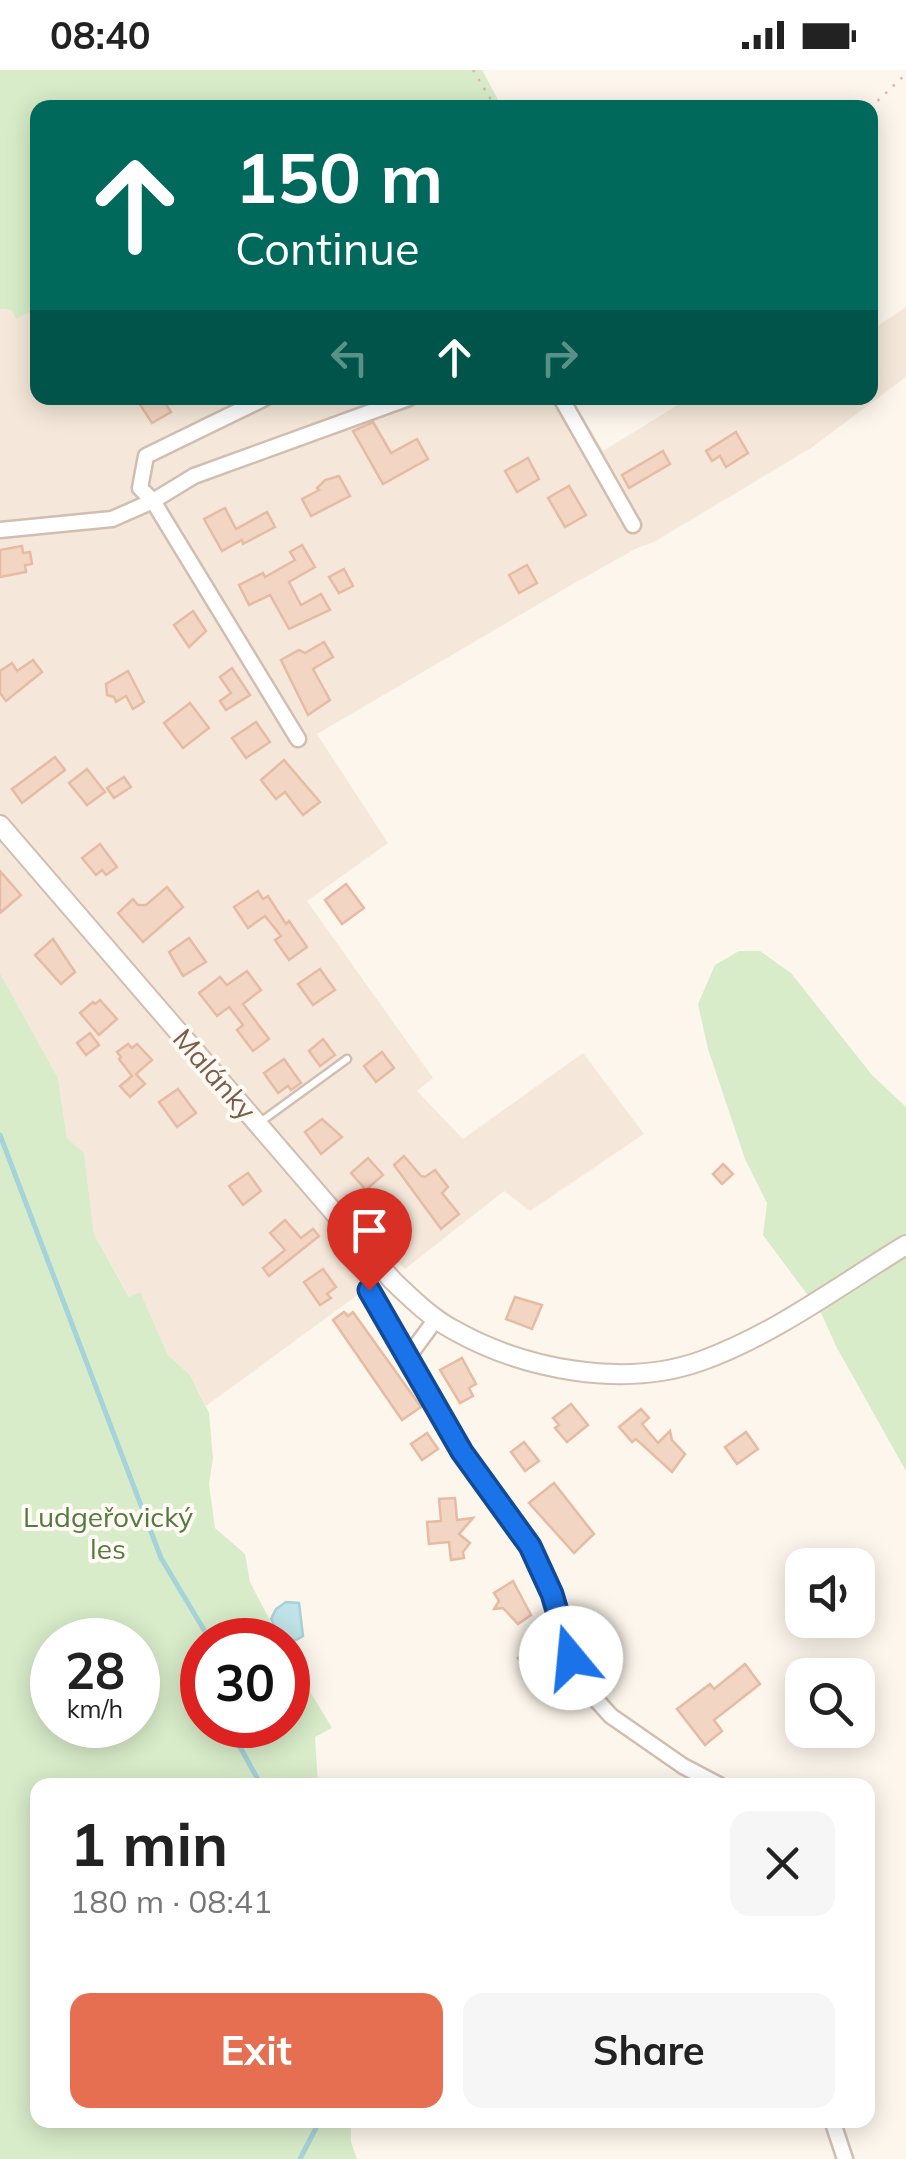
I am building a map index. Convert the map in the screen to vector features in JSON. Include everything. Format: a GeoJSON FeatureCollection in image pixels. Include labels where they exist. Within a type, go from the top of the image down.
{"type":"FeatureCollection","features":[{"type":"Feature","properties":{"kind":"street"},"geometry":{"type":"LineString","coordinates":[[251,405],[146,456],[140,488],[154,501],[298,739]]}},
{"type":"Feature","properties":{"kind":"street"},"geometry":{"type":"LineString","coordinates":[[0,530],[112,519],[154,501],[194,476],[390,405]]}},
{"type":"Feature","properties":{"kind":"street"},"geometry":{"type":"LineString","coordinates":[[566,405],[634,525]]}},
{"type":"Feature","properties":{"kind":"street","name":"Malánky"},"geometry":{"type":"LineString","coordinates":[[0,825],[393,1281],[436,1319],[475,1341],[511,1356],[556,1366],[614,1373],[664,1371],[702,1361],[780,1321],[906,1245]]}},
{"type":"Feature","properties":{"kind":"street"},"geometry":{"type":"LineString","coordinates":[[369,1290],[462,1452],[541,1566],[582,1684],[611,1716],[706,1778]]}},
{"type":"Feature","properties":{"kind":"street"},"geometry":{"type":"LineString","coordinates":[[408,1357],[436,1319]]}},
{"type":"Feature","properties":{"kind":"street"},"geometry":{"type":"LineString","coordinates":[[835,2128],[845,2159]]}},
{"type":"Feature","properties":{"kind":"lane"},"geometry":{"type":"LineString","coordinates":[[258,1124],[347,1058]]}},
{"type":"Feature","properties":{"kind":"path"},"geometry":{"type":"LineString","coordinates":[[473,70],[491,100]]}},
{"type":"Feature","properties":{"kind":"path"},"geometry":{"type":"LineString","coordinates":[[878,100],[906,74]]}},
{"type":"Feature","properties":{"kind":"shaded area"},"geometry":{"type":"Polygon","coordinates":[[[906,307],[906,377],[878,398],[878,326],[906,307]]]}},
{"type":"Feature","properties":{"kind":"shaded area"},"geometry":{"type":"Polygon","coordinates":[[[0,309],[11,310],[16,319],[30,312],[30,405],[576,405],[603,451],[678,405],[869,405],[811,448],[654,542],[573,584],[317,734],[388,843],[307,901],[433,1078],[417,1091],[463,1139],[583,1053],[644,1134],[530,1211],[504,1191],[405,1269],[396,1261],[363,1291],[206,1406],[190,1375],[168,1355],[140,1293],[130,1298],[94,1234],[84,1154],[67,1138],[58,1078],[0,973],[0,309]]]}},
{"type":"Feature","properties":{"kind":"green space"},"geometry":{"type":"Polygon","coordinates":[[[0,70],[482,70],[498,100],[30,100],[30,312],[16,319],[11,310],[0,309],[0,70]]]}},
{"type":"Feature","properties":{"kind":"green space"},"geometry":{"type":"Polygon","coordinates":[[[739,951],[760,951],[791,973],[872,1075],[906,1107],[906,1471],[821,1313],[763,1235],[767,1203],[745,1159],[708,1049],[698,1004],[715,965],[739,951]]]}},
{"type":"Feature","properties":{"kind":"green space","name":"Ludgeřovický les"},"geometry":{"type":"Polygon","coordinates":[[[0,973],[58,1078],[67,1138],[84,1153],[94,1234],[129,1297],[140,1292],[168,1355],[190,1375],[209,1413],[213,1458],[209,1484],[215,1528],[245,1554],[250,1582],[269,1618],[180,1618],[180,1748],[310,1748],[310,1692],[332,1728],[315,1737],[318,1778],[30,1778],[30,2128],[351,2128],[357,2159],[0,2159],[0,973]]]}},
{"type":"Feature","properties":{"kind":"water"},"geometry":{"type":"Polygon","coordinates":[[[286,1602],[299,1603],[301,1618],[272,1618],[286,1602]]]}},
{"type":"Feature","properties":{"kind":"building"},"geometry":{"type":"Polygon","coordinates":[[[140,405],[166,405],[171,412],[152,423],[140,405]]]}},
{"type":"Feature","properties":{"kind":"building"},"geometry":{"type":"Polygon","coordinates":[[[373,422],[391,453],[417,439],[428,459],[383,484],[353,431],[373,422]]]}},
{"type":"Feature","properties":{"kind":"building"},"geometry":{"type":"Polygon","coordinates":[[[736,432],[748,453],[726,467],[720,456],[712,461],[706,451],[736,432]]]}},
{"type":"Feature","properties":{"kind":"building"},"geometry":{"type":"Polygon","coordinates":[[[663,451],[670,464],[629,488],[622,475],[663,451]]]}},
{"type":"Feature","properties":{"kind":"building"},"geometry":{"type":"Polygon","coordinates":[[[528,458],[539,479],[517,492],[505,471],[528,458]]]}},
{"type":"Feature","properties":{"kind":"building"},"geometry":{"type":"Polygon","coordinates":[[[339,476],[350,496],[311,516],[302,499],[319,490],[325,480],[339,476]]]}},
{"type":"Feature","properties":{"kind":"building"},"geometry":{"type":"Polygon","coordinates":[[[569,486],[586,515],[565,527],[548,498],[569,486]]]}},
{"type":"Feature","properties":{"kind":"building"},"geometry":{"type":"Polygon","coordinates":[[[225,508],[236,529],[267,512],[275,527],[222,551],[204,519],[225,508]]]}},
{"type":"Feature","properties":{"kind":"building"},"geometry":{"type":"Polygon","coordinates":[[[302,545],[315,567],[289,582],[301,605],[321,594],[330,610],[289,629],[270,595],[249,605],[239,585],[263,573],[265,577],[295,560],[290,552],[302,545]]]}},
{"type":"Feature","properties":{"kind":"building"},"geometry":{"type":"Polygon","coordinates":[[[22,546],[23,553],[30,552],[32,564],[25,565],[26,572],[0,577],[0,550],[22,546]]]}},
{"type":"Feature","properties":{"kind":"building"},"geometry":{"type":"Polygon","coordinates":[[[527,565],[537,583],[519,593],[509,575],[527,565]]]}},
{"type":"Feature","properties":{"kind":"building"},"geometry":{"type":"Polygon","coordinates":[[[344,569],[353,586],[339,593],[329,577],[344,569]]]}},
{"type":"Feature","properties":{"kind":"building"},"geometry":{"type":"Polygon","coordinates":[[[193,611],[206,631],[189,647],[174,625],[193,611]]]}},
{"type":"Feature","properties":{"kind":"building"},"geometry":{"type":"Polygon","coordinates":[[[324,642],[333,657],[313,669],[330,700],[308,715],[281,660],[324,642]]]}},
{"type":"Feature","properties":{"kind":"building"},"geometry":{"type":"Polygon","coordinates":[[[33,660],[42,672],[6,701],[0,693],[0,671],[12,663],[17,671],[33,660]]]}},
{"type":"Feature","properties":{"kind":"building"},"geometry":{"type":"Polygon","coordinates":[[[232,668],[250,695],[226,710],[220,701],[231,693],[220,677],[232,668]]]}},
{"type":"Feature","properties":{"kind":"building"},"geometry":{"type":"Polygon","coordinates":[[[128,671],[144,702],[133,709],[126,696],[116,702],[107,695],[106,684],[128,671]]]}},
{"type":"Feature","properties":{"kind":"building"},"geometry":{"type":"Polygon","coordinates":[[[190,703],[209,728],[183,748],[164,723],[190,703]]]}},
{"type":"Feature","properties":{"kind":"building"},"geometry":{"type":"Polygon","coordinates":[[[256,722],[270,742],[246,758],[232,738],[256,722]]]}},
{"type":"Feature","properties":{"kind":"building"},"geometry":{"type":"Polygon","coordinates":[[[55,757],[65,770],[22,803],[12,789],[55,757]]]}},
{"type":"Feature","properties":{"kind":"building"},"geometry":{"type":"Polygon","coordinates":[[[284,760],[320,802],[303,815],[285,792],[276,799],[261,780],[284,760]]]}},
{"type":"Feature","properties":{"kind":"building"},"geometry":{"type":"Polygon","coordinates":[[[87,769],[105,792],[87,805],[69,783],[87,769]]]}},
{"type":"Feature","properties":{"kind":"building"},"geometry":{"type":"Polygon","coordinates":[[[124,777],[131,787],[114,798],[107,788],[124,777]]]}},
{"type":"Feature","properties":{"kind":"building"},"geometry":{"type":"Polygon","coordinates":[[[100,844],[117,867],[106,875],[102,870],[96,875],[82,858],[100,844]]]}},
{"type":"Feature","properties":{"kind":"building"},"geometry":{"type":"Polygon","coordinates":[[[0,871],[21,895],[0,913],[0,871]]]}},
{"type":"Feature","properties":{"kind":"building"},"geometry":{"type":"Polygon","coordinates":[[[346,884],[364,908],[342,924],[325,900],[346,884]]]}},
{"type":"Feature","properties":{"kind":"building"},"geometry":{"type":"Polygon","coordinates":[[[167,887],[183,907],[143,942],[118,913],[133,899],[138,905],[146,905],[167,887]]]}},
{"type":"Feature","properties":{"kind":"building"},"geometry":{"type":"Polygon","coordinates":[[[258,891],[263,899],[268,896],[307,947],[289,960],[275,940],[281,936],[265,916],[248,928],[234,907],[258,891]]]}},
{"type":"Feature","properties":{"kind":"building"},"geometry":{"type":"Polygon","coordinates":[[[189,938],[206,962],[183,976],[169,952],[189,938]]]}},
{"type":"Feature","properties":{"kind":"building"},"geometry":{"type":"Polygon","coordinates":[[[53,939],[75,972],[61,984],[35,955],[53,939]]]}},
{"type":"Feature","properties":{"kind":"building"},"geometry":{"type":"Polygon","coordinates":[[[320,969],[335,990],[313,1005],[298,984],[320,969]]]}},
{"type":"Feature","properties":{"kind":"building"},"geometry":{"type":"Polygon","coordinates":[[[247,971],[261,990],[243,1004],[269,1039],[253,1051],[237,1030],[243,1025],[229,1007],[217,1016],[199,993],[220,977],[227,985],[247,971]]]}},
{"type":"Feature","properties":{"kind":"building"},"geometry":{"type":"Polygon","coordinates":[[[100,1000],[117,1019],[99,1035],[80,1013],[100,1000]]]}},
{"type":"Feature","properties":{"kind":"building"},"geometry":{"type":"Polygon","coordinates":[[[90,1033],[99,1045],[86,1055],[77,1043],[90,1033]]]}},
{"type":"Feature","properties":{"kind":"building"},"geometry":{"type":"Polygon","coordinates":[[[323,1039],[335,1055],[320,1066],[309,1051],[323,1039]]]}},
{"type":"Feature","properties":{"kind":"building"},"geometry":{"type":"Polygon","coordinates":[[[128,1044],[132,1048],[137,1044],[152,1060],[136,1074],[145,1084],[130,1097],[120,1086],[132,1076],[117,1052],[128,1044]]]}},
{"type":"Feature","properties":{"kind":"building"},"geometry":{"type":"Polygon","coordinates":[[[382,1052],[394,1068],[376,1082],[364,1066],[382,1052]]]}},
{"type":"Feature","properties":{"kind":"building"},"geometry":{"type":"Polygon","coordinates":[[[284,1059],[301,1083],[278,1093],[264,1073],[284,1059]]]}},
{"type":"Feature","properties":{"kind":"building"},"geometry":{"type":"Polygon","coordinates":[[[178,1089],[196,1113],[177,1127],[159,1102],[178,1089]]]}},
{"type":"Feature","properties":{"kind":"building"},"geometry":{"type":"Polygon","coordinates":[[[322,1119],[342,1137],[321,1154],[305,1132],[322,1119]]]}},
{"type":"Feature","properties":{"kind":"building"},"geometry":{"type":"Polygon","coordinates":[[[404,1156],[421,1176],[435,1170],[448,1187],[442,1193],[459,1214],[441,1229],[394,1165],[404,1156]]]}},
{"type":"Feature","properties":{"kind":"building"},"geometry":{"type":"Polygon","coordinates":[[[368,1158],[383,1175],[366,1190],[351,1173],[368,1158]]]}},
{"type":"Feature","properties":{"kind":"building"},"geometry":{"type":"Polygon","coordinates":[[[723,1164],[733,1174],[722,1184],[713,1174],[723,1164]]]}},
{"type":"Feature","properties":{"kind":"building"},"geometry":{"type":"Polygon","coordinates":[[[248,1173],[261,1191],[243,1205],[229,1186],[248,1173]]]}},
{"type":"Feature","properties":{"kind":"building"},"geometry":{"type":"Polygon","coordinates":[[[285,1220],[301,1238],[313,1229],[319,1236],[269,1276],[263,1268],[285,1250],[270,1233],[285,1220]]]}},
{"type":"Feature","properties":{"kind":"building"},"geometry":{"type":"Polygon","coordinates":[[[323,1269],[336,1287],[327,1294],[331,1298],[320,1305],[304,1282],[323,1269]]]}},
{"type":"Feature","properties":{"kind":"building"},"geometry":{"type":"Polygon","coordinates":[[[515,1297],[542,1305],[532,1329],[506,1319],[515,1297]]]}},
{"type":"Feature","properties":{"kind":"building"},"geometry":{"type":"Polygon","coordinates":[[[344,1312],[348,1316],[353,1312],[421,1407],[402,1420],[333,1320],[344,1312]]]}},
{"type":"Feature","properties":{"kind":"building"},"geometry":{"type":"Polygon","coordinates":[[[462,1358],[476,1384],[469,1388],[473,1396],[460,1403],[440,1370],[462,1358]]]}},
{"type":"Feature","properties":{"kind":"building"},"geometry":{"type":"Polygon","coordinates":[[[571,1404],[588,1425],[567,1442],[555,1428],[559,1425],[553,1418],[571,1404]]]}},
{"type":"Feature","properties":{"kind":"building"},"geometry":{"type":"Polygon","coordinates":[[[641,1409],[649,1418],[642,1424],[658,1443],[670,1431],[672,1440],[685,1454],[672,1472],[636,1439],[632,1442],[619,1427],[641,1409]]]}},
{"type":"Feature","properties":{"kind":"building"},"geometry":{"type":"Polygon","coordinates":[[[746,1432],[758,1449],[737,1464],[725,1447],[746,1432]]]}},
{"type":"Feature","properties":{"kind":"building"},"geometry":{"type":"Polygon","coordinates":[[[427,1433],[438,1449],[422,1460],[411,1444],[427,1433]]]}},
{"type":"Feature","properties":{"kind":"building"},"geometry":{"type":"Polygon","coordinates":[[[524,1442],[539,1461],[525,1471],[511,1452],[524,1442]]]}},
{"type":"Feature","properties":{"kind":"building"},"geometry":{"type":"Polygon","coordinates":[[[554,1483],[594,1534],[574,1553],[529,1503],[554,1483]]]}},
{"type":"Feature","properties":{"kind":"building"},"geometry":{"type":"Polygon","coordinates":[[[455,1498],[457,1520],[473,1518],[459,1534],[470,1543],[463,1552],[464,1558],[451,1560],[449,1542],[429,1544],[427,1522],[441,1521],[439,1499],[455,1498]]]}},
{"type":"Feature","properties":{"kind":"building"},"geometry":{"type":"Polygon","coordinates":[[[513,1581],[531,1615],[518,1624],[503,1608],[494,1609],[499,1601],[494,1593],[513,1581]]]}},
{"type":"Feature","properties":{"kind":"building"},"geometry":{"type":"Polygon","coordinates":[[[533,1646],[551,1668],[539,1677],[518,1658],[533,1646]]]}},
{"type":"Feature","properties":{"kind":"building"},"geometry":{"type":"Polygon","coordinates":[[[745,1664],[760,1684],[714,1720],[722,1731],[705,1745],[677,1709],[710,1684],[714,1689],[745,1664]]]}},
{"type":"Feature","properties":{"kind":"waterway"},"geometry":{"type":"LineString","coordinates":[[0,1135],[161,1558],[197,1618]]}},
{"type":"Feature","properties":{"kind":"waterway"},"geometry":{"type":"LineString","coordinates":[[241,1748],[257,1778]]}},
{"type":"Feature","properties":{"kind":"waterway"},"geometry":{"type":"LineString","coordinates":[[300,2159],[316,2128]]}},
{"type":"Feature","properties":{"kind":"route"},"geometry":{"type":"LineString","coordinates":[[369,1290],[462,1452],[541,1566],[571,1658]]}}]}
